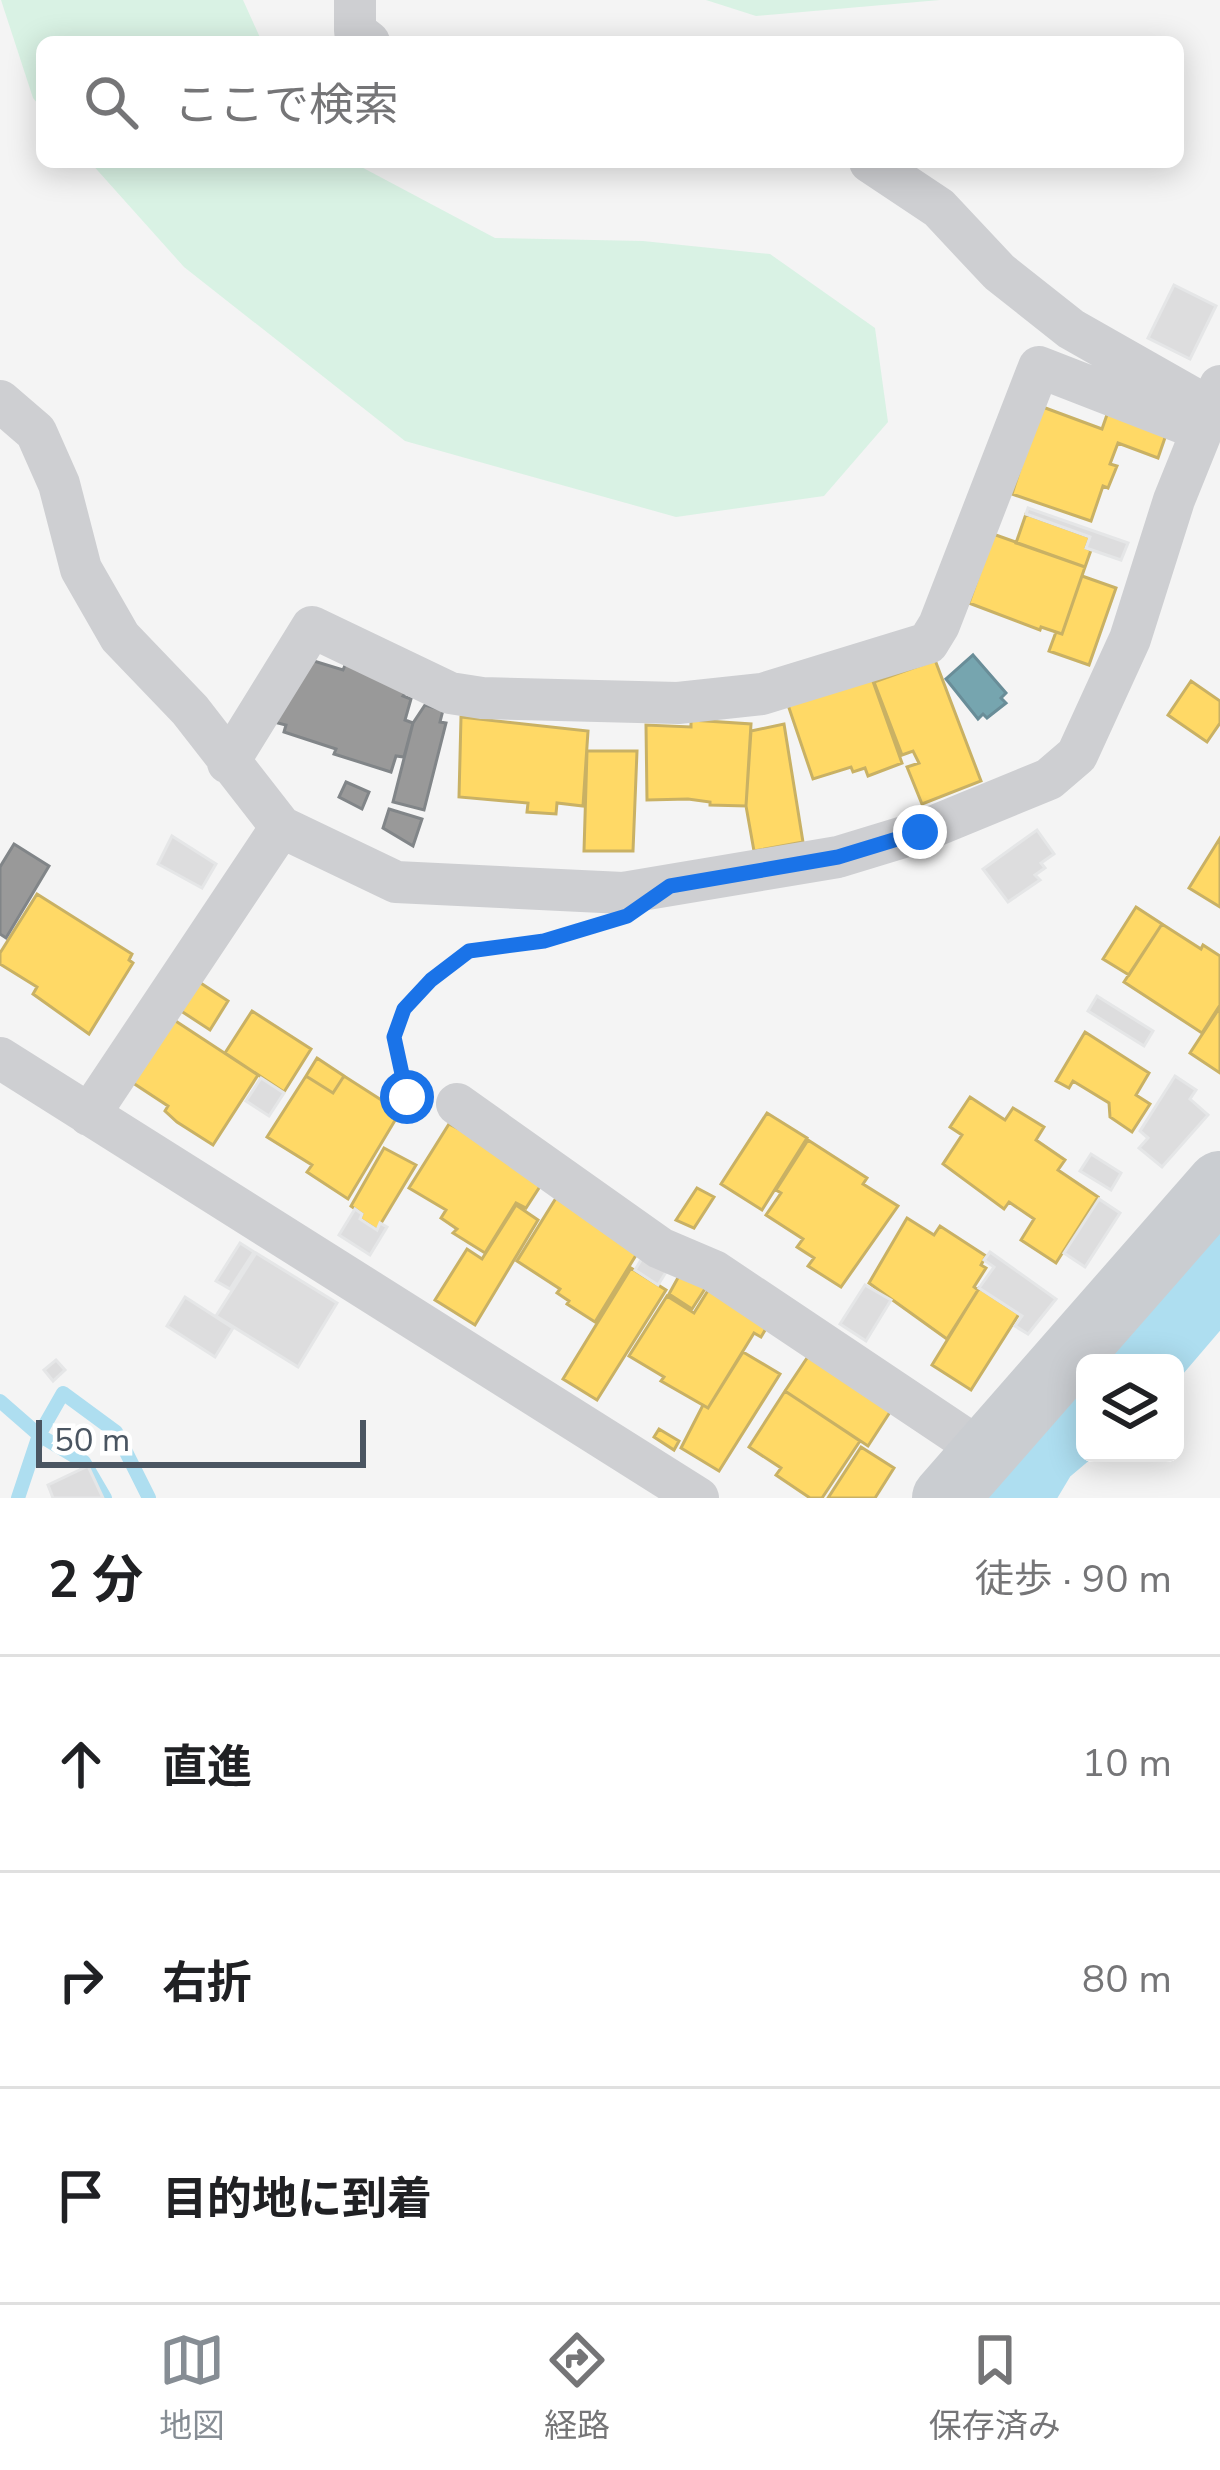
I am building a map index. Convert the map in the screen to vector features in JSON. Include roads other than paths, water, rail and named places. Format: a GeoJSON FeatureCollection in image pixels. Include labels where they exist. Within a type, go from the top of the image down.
{"type":"FeatureCollection","features":[{"type":"Feature","properties":{"kind":"main road"},"geometry":{"type":"LineString","coordinates":[[966,1475],[1220,1184]]}},
{"type":"Feature","properties":{"kind":"street"},"geometry":{"type":"LineString","coordinates":[[355,0],[355,31],[361,36]]}},
{"type":"Feature","properties":{"kind":"street"},"geometry":{"type":"LineString","coordinates":[[879,168],[939,208],[1000,272],[1071,329],[1210,408]]}},
{"type":"Feature","properties":{"kind":"street"},"geometry":{"type":"LineString","coordinates":[[228,763],[312,627],[450,693],[504,699],[678,703],[762,694],[928,643],[1039,368],[1210,408]]}},
{"type":"Feature","properties":{"kind":"street"},"geometry":{"type":"LineString","coordinates":[[0,401],[36,432],[59,484],[81,569],[120,637],[190,710],[281,827],[396,882],[623,893],[838,857],[920,832],[1049,779],[1077,755],[1130,639],[1174,500],[1210,408]]}},
{"type":"Feature","properties":{"kind":"street"},"geometry":{"type":"LineString","coordinates":[[89,1115],[281,827]]}},
{"type":"Feature","properties":{"kind":"street"},"geometry":{"type":"LineString","coordinates":[[0,1058],[698,1498]]}},
{"type":"Feature","properties":{"kind":"street"},"geometry":{"type":"LineString","coordinates":[[457,1105],[660,1248],[714,1271],[966,1475]]}},
{"type":"Feature","properties":{"kind":"waterway"},"geometry":{"type":"LineString","coordinates":[[1149,1354],[1220,1271]]}},
{"type":"Feature","properties":{"kind":"waterway"},"geometry":{"type":"LineString","coordinates":[[0,1401],[39,1435],[63,1393],[116,1432],[149,1498]]}},
{"type":"Feature","properties":{"kind":"waterway"},"geometry":{"type":"LineString","coordinates":[[1012,1498],[1040,1451],[1076,1421]]}},
{"type":"Feature","properties":{"kind":"waterway"},"geometry":{"type":"LineString","coordinates":[[18,1498],[39,1435],[84,1462],[105,1498]]}}]}
